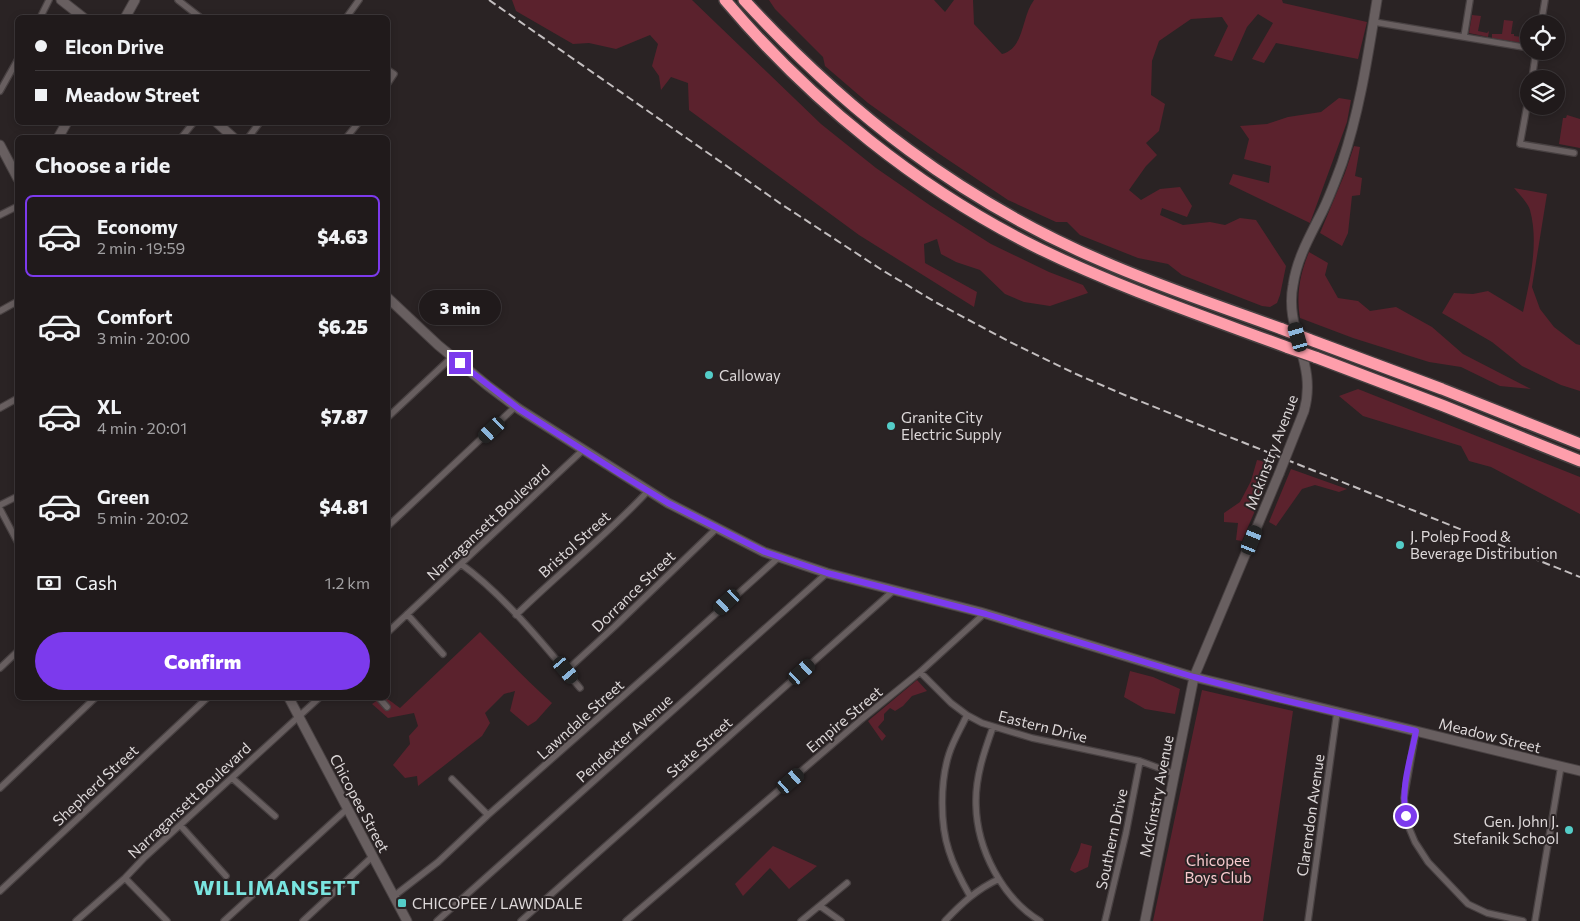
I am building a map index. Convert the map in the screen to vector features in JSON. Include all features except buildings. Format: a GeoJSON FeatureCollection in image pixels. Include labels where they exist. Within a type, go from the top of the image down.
{"type":"FeatureCollection","features":[{"type":"Feature","properties":{"kind":"highway"},"geometry":{"type":"LineString","coordinates":[[721,0],[741,18]]}},
{"type":"Feature","properties":{"kind":"highway"},"geometry":{"type":"LineString","coordinates":[[725,0],[788,68],[827,104],[889,155],[971,211],[1031,244],[1088,271],[1444,406],[1580,460]]}},
{"type":"Feature","properties":{"kind":"highway"},"geometry":{"type":"LineString","coordinates":[[744,0],[790,49],[851,105],[904,148],[971,194],[1023,223],[1100,261],[1442,389],[1580,444]]}},
{"type":"Feature","properties":{"kind":"highway"},"geometry":{"type":"LineString","coordinates":[[755,0],[790,49]]}},
{"type":"Feature","properties":{"kind":"main road"},"geometry":{"type":"LineString","coordinates":[[61,0],[80,15]]}},
{"type":"Feature","properties":{"kind":"main road"},"geometry":{"type":"LineString","coordinates":[[126,15],[134,0]]}},
{"type":"Feature","properties":{"kind":"main road","name":"Mckinstry Avenue"},"geometry":{"type":"LineString","coordinates":[[1194,677],[1279,474],[1308,397],[1306,365],[1293,319],[1292,288],[1300,256],[1327,200],[1347,148],[1358,104],[1377,0]]}},
{"type":"Feature","properties":{"kind":"main road"},"geometry":{"type":"LineString","coordinates":[[219,125],[231,135]]}},
{"type":"Feature","properties":{"kind":"main road"},"geometry":{"type":"LineString","coordinates":[[0,145],[15,173]]}},
{"type":"Feature","properties":{"kind":"main road","name":"Meadow Street"},"geometry":{"type":"LineString","coordinates":[[390,300],[452,357],[516,406],[648,491],[764,552],[826,573],[985,613],[1194,677],[1580,771]]}},
{"type":"Feature","properties":{"kind":"main road","name":"McKinstry Avenue"},"geometry":{"type":"LineString","coordinates":[[1145,921],[1194,677]]}},
{"type":"Feature","properties":{"kind":"main road","name":"Chicopee Street"},"geometry":{"type":"LineString","coordinates":[[290,700],[407,921]]}},
{"type":"Feature","properties":{"kind":"street"},"geometry":{"type":"LineString","coordinates":[[42,15],[49,0]]}},
{"type":"Feature","properties":{"kind":"street"},"geometry":{"type":"LineString","coordinates":[[178,0],[197,15]]}},
{"type":"Feature","properties":{"kind":"street"},"geometry":{"type":"LineString","coordinates":[[348,15],[359,0]]}},
{"type":"Feature","properties":{"kind":"street"},"geometry":{"type":"LineString","coordinates":[[1464,37],[1470,0]]}},
{"type":"Feature","properties":{"kind":"street"},"geometry":{"type":"LineString","coordinates":[[1542,15],[1545,0]]}},
{"type":"Feature","properties":{"kind":"street"},"geometry":{"type":"LineString","coordinates":[[1374,22],[1520,46]]}},
{"type":"Feature","properties":{"kind":"street"},"geometry":{"type":"LineString","coordinates":[[0,91],[15,64]]}},
{"type":"Feature","properties":{"kind":"street"},"geometry":{"type":"LineString","coordinates":[[1525,115],[1520,144],[1574,153]]}},
{"type":"Feature","properties":{"kind":"street"},"geometry":{"type":"LineString","coordinates":[[183,135],[192,125]]}},
{"type":"Feature","properties":{"kind":"street"},"geometry":{"type":"LineString","coordinates":[[348,135],[357,125]]}},
{"type":"Feature","properties":{"kind":"street"},"geometry":{"type":"LineString","coordinates":[[0,215],[15,208]]}},
{"type":"Feature","properties":{"kind":"street"},"geometry":{"type":"LineString","coordinates":[[0,311],[15,303]]}},
{"type":"Feature","properties":{"kind":"street"},"geometry":{"type":"LineString","coordinates":[[390,415],[452,357]]}},
{"type":"Feature","properties":{"kind":"street"},"geometry":{"type":"LineString","coordinates":[[0,408],[15,400]]}},
{"type":"Feature","properties":{"kind":"street"},"geometry":{"type":"LineString","coordinates":[[390,524],[516,406]]}},
{"type":"Feature","properties":{"kind":"street","name":"Narragansett Boulevard"},"geometry":{"type":"LineString","coordinates":[[390,630],[584,450]]}},
{"type":"Feature","properties":{"kind":"street","name":"Bristol Street"},"geometry":{"type":"LineString","coordinates":[[516,615],[551,581],[622,519],[648,491]]}},
{"type":"Feature","properties":{"kind":"street"},"geometry":{"type":"LineString","coordinates":[[0,505],[15,498]]}},
{"type":"Feature","properties":{"kind":"street"},"geometry":{"type":"LineString","coordinates":[[0,509],[15,537]]}},
{"type":"Feature","properties":{"kind":"street","name":"Dorrance Street"},"geometry":{"type":"LineString","coordinates":[[566,670],[717,528]]}},
{"type":"Feature","properties":{"kind":"street","name":"Lawndale Street"},"geometry":{"type":"LineString","coordinates":[[394,896],[438,862],[488,815],[664,661],[779,556]]}},
{"type":"Feature","properties":{"kind":"street"},"geometry":{"type":"LineString","coordinates":[[461,564],[478,576],[516,615],[580,688]]}},
{"type":"Feature","properties":{"kind":"street","name":"Pendexter Avenue"},"geometry":{"type":"LineString","coordinates":[[437,921],[826,573]]}},
{"type":"Feature","properties":{"kind":"street","name":"State Street"},"geometry":{"type":"LineString","coordinates":[[521,921],[893,591]]}},
{"type":"Feature","properties":{"kind":"street","name":"Empire Street"},"geometry":{"type":"LineString","coordinates":[[626,921],[862,719],[920,672],[985,613]]}},
{"type":"Feature","properties":{"kind":"street"},"geometry":{"type":"LineString","coordinates":[[407,614],[443,654]]}},
{"type":"Feature","properties":{"kind":"street"},"geometry":{"type":"LineString","coordinates":[[0,668],[15,654]]}},
{"type":"Feature","properties":{"kind":"street","name":"Eastern Drive"},"geometry":{"type":"LineString","coordinates":[[920,672],[939,692],[967,716],[993,727],[1045,741],[1140,761],[1175,774]]}},
{"type":"Feature","properties":{"kind":"street"},"geometry":{"type":"LineString","coordinates":[[0,788],[93,700]]}},
{"type":"Feature","properties":{"kind":"street","name":"Shepherd Street"},"geometry":{"type":"LineString","coordinates":[[0,891],[205,700]]}},
{"type":"Feature","properties":{"kind":"street","name":"Narragansett Boulevard"},"geometry":{"type":"LineString","coordinates":[[76,921],[317,700]]}},
{"type":"Feature","properties":{"kind":"street"},"geometry":{"type":"LineString","coordinates":[[380,700],[387,707]]}},
{"type":"Feature","properties":{"kind":"street","name":"Clarendon Avenue"},"geometry":{"type":"LineString","coordinates":[[1308,921],[1337,712]]}},
{"type":"Feature","properties":{"kind":"street"},"geometry":{"type":"LineString","coordinates":[[967,716],[948,755],[942,813],[948,850],[970,896]]}},
{"type":"Feature","properties":{"kind":"street"},"geometry":{"type":"LineString","coordinates":[[993,727],[982,760],[976,805],[983,842],[988,858],[999,879],[1012,897],[1040,921]]}},
{"type":"Feature","properties":{"kind":"street"},"geometry":{"type":"LineString","coordinates":[[1416,731],[1404,798],[1407,823],[1415,842],[1428,862],[1468,904],[1487,913],[1523,921]]}},
{"type":"Feature","properties":{"kind":"street","name":"Southern Drive"},"geometry":{"type":"LineString","coordinates":[[1105,921],[1126,833],[1140,761]]}},
{"type":"Feature","properties":{"kind":"street"},"geometry":{"type":"LineString","coordinates":[[1534,921],[1561,766]]}},
{"type":"Feature","properties":{"kind":"street"},"geometry":{"type":"LineString","coordinates":[[232,778],[275,816]]}},
{"type":"Feature","properties":{"kind":"street"},"geometry":{"type":"LineString","coordinates":[[452,779],[488,815]]}},
{"type":"Feature","properties":{"kind":"street"},"geometry":{"type":"LineString","coordinates":[[224,921],[348,808]]}},
{"type":"Feature","properties":{"kind":"street"},"geometry":{"type":"LineString","coordinates":[[180,826],[226,876]]}},
{"type":"Feature","properties":{"kind":"street"},"geometry":{"type":"LineString","coordinates":[[303,921],[373,856]]}},
{"type":"Feature","properties":{"kind":"street"},"geometry":{"type":"LineString","coordinates":[[125,878],[167,921]]}},
{"type":"Feature","properties":{"kind":"street"},"geometry":{"type":"LineString","coordinates":[[945,921],[970,896],[982,887],[999,879]]}},
{"type":"Feature","properties":{"kind":"street"},"geometry":{"type":"LineString","coordinates":[[801,921],[847,883]]}},
{"type":"Feature","properties":{"kind":"street"},"geometry":{"type":"LineString","coordinates":[[820,906],[841,921]]}},
{"type":"Feature","properties":{"kind":"green space"},"geometry":{"type":"Polygon","coordinates":[[[512,0],[692,0],[821,124],[876,168],[991,244],[1049,272],[1083,285],[1088,293],[1050,306],[1024,302],[1005,294],[980,270],[956,262],[941,254],[937,239],[924,244],[925,263],[977,292],[974,307],[859,235],[689,110],[688,83],[671,77],[661,90],[659,76],[652,66],[658,44],[650,35],[616,49],[589,43],[573,44],[516,11],[512,0]]]}},
{"type":"Feature","properties":{"kind":"green space"},"geometry":{"type":"Polygon","coordinates":[[[769,0],[934,0],[945,12],[954,0],[973,0],[974,24],[1002,54],[1009,51],[1019,39],[1034,0],[1282,0],[1283,3],[1367,22],[1358,59],[1276,43],[1264,63],[1252,59],[1273,23],[1258,14],[1247,27],[1232,61],[1214,56],[1228,26],[1222,17],[1191,19],[1159,41],[1152,61],[1151,95],[1165,104],[1159,131],[1146,143],[1157,155],[1146,166],[1129,190],[1141,200],[1160,189],[1180,187],[1192,206],[1187,217],[1162,208],[1160,215],[1183,225],[1210,222],[1225,225],[1240,218],[1256,220],[1286,266],[1277,303],[1270,307],[1262,306],[1182,275],[1168,264],[1138,258],[1080,235],[1067,222],[1056,222],[1008,200],[868,103],[825,66],[823,57],[775,9],[769,0]]]}},
{"type":"Feature","properties":{"kind":"green space"},"geometry":{"type":"Polygon","coordinates":[[[1472,15],[1481,16],[1478,31],[1487,33],[1489,31],[1488,37],[1469,33],[1472,15]]]}},
{"type":"Feature","properties":{"kind":"green space"},"geometry":{"type":"Polygon","coordinates":[[[1504,20],[1513,21],[1511,34],[1520,37],[1520,43],[1492,38],[1492,34],[1502,34],[1504,20]]]}},
{"type":"Feature","properties":{"kind":"green space"},"geometry":{"type":"Polygon","coordinates":[[[1339,98],[1351,100],[1347,122],[1310,223],[1229,184],[1233,174],[1269,183],[1271,166],[1244,159],[1249,139],[1240,126],[1267,124],[1288,117],[1321,112],[1339,98]]]}},
{"type":"Feature","properties":{"kind":"green space"},"geometry":{"type":"Polygon","coordinates":[[[1567,115],[1580,119],[1580,148],[1559,144],[1563,118],[1566,118],[1567,115]]]}},
{"type":"Feature","properties":{"kind":"green space"},"geometry":{"type":"Polygon","coordinates":[[[1354,146],[1360,147],[1355,176],[1362,178],[1360,195],[1352,196],[1348,233],[1342,246],[1320,233],[1354,146]]]}},
{"type":"Feature","properties":{"kind":"green space"},"geometry":{"type":"Polygon","coordinates":[[[1514,188],[1547,194],[1532,287],[1540,309],[1554,327],[1580,345],[1580,391],[1561,385],[1522,366],[1492,342],[1442,313],[1454,293],[1473,294],[1488,291],[1523,312],[1534,248],[1534,235],[1529,207],[1514,188]]]}},
{"type":"Feature","properties":{"kind":"green space"},"geometry":{"type":"Polygon","coordinates":[[[1309,252],[1328,263],[1325,275],[1338,298],[1358,301],[1370,311],[1396,307],[1432,327],[1463,354],[1531,389],[1500,386],[1461,367],[1429,362],[1353,338],[1300,318],[1298,301],[1300,284],[1309,252]]]}},
{"type":"Feature","properties":{"kind":"green space"},"geometry":{"type":"Polygon","coordinates":[[[1358,389],[1580,477],[1580,514],[1491,467],[1469,461],[1461,446],[1363,416],[1339,396],[1358,389]]]}},
{"type":"Feature","properties":{"kind":"green space"},"geometry":{"type":"Polygon","coordinates":[[[1257,460],[1268,462],[1269,478],[1242,541],[1236,540],[1238,523],[1224,522],[1224,513],[1240,502],[1251,481],[1257,460]]]}},
{"type":"Feature","properties":{"kind":"green space"},"geometry":{"type":"Polygon","coordinates":[[[1291,469],[1347,489],[1339,492],[1315,485],[1302,489],[1276,526],[1269,522],[1291,469]]]}},
{"type":"Feature","properties":{"kind":"green space"},"geometry":{"type":"Polygon","coordinates":[[[480,632],[552,703],[536,721],[528,726],[510,711],[515,691],[504,694],[485,713],[490,723],[482,736],[418,786],[417,776],[405,778],[393,765],[410,744],[409,736],[418,726],[414,713],[388,718],[372,704],[378,700],[389,700],[400,708],[480,632]]]}},
{"type":"Feature","properties":{"kind":"green space"},"geometry":{"type":"Polygon","coordinates":[[[1130,671],[1153,677],[1180,689],[1175,714],[1145,709],[1124,697],[1130,671]]]}},
{"type":"Feature","properties":{"kind":"green space"},"geometry":{"type":"Polygon","coordinates":[[[917,680],[927,691],[912,696],[903,706],[895,711],[890,708],[884,714],[884,720],[878,727],[886,736],[882,741],[868,721],[917,680]]]}},
{"type":"Feature","properties":{"kind":"green space","name":"Chicopee Boys Club"},"geometry":{"type":"Polygon","coordinates":[[[1202,690],[1293,711],[1263,921],[1153,921],[1202,690]]]}},
{"type":"Feature","properties":{"kind":"green space"},"geometry":{"type":"Polygon","coordinates":[[[1081,843],[1092,846],[1088,867],[1075,873],[1070,870],[1081,843]]]}},
{"type":"Feature","properties":{"kind":"green space"},"geometry":{"type":"Polygon","coordinates":[[[773,846],[817,866],[789,889],[770,868],[743,896],[735,884],[773,846]]]}},
{"type":"Feature","properties":{"kind":"railway"},"geometry":{"type":"LineString","coordinates":[[489,0],[781,204],[882,270],[937,303],[1010,342],[1127,396],[1580,577]]}},
{"type":"Feature","properties":{"kind":"place","name":"Calloway"},"geometry":{"type":"Point","coordinates":[709,375]}},
{"type":"Feature","properties":{"kind":"place","name":"Granite City Electric Supply"},"geometry":{"type":"Point","coordinates":[891,426]}},
{"type":"Feature","properties":{"kind":"place","name":"J. Polep Food & Beverage Distribution"},"geometry":{"type":"Point","coordinates":[1400,545]}},
{"type":"Feature","properties":{"kind":"place","name":"Gen. John J. Stefanik School"},"geometry":{"type":"Point","coordinates":[1569,830]}},
{"type":"Feature","properties":{"kind":"place","name":"CHICOPEE / LAWNDALE"},"geometry":{"type":"Point","coordinates":[402,903]}},
{"type":"Feature","properties":{"kind":"district","name":"WILLIMANSETT"},"geometry":{"type":"Point","coordinates":[277,887]}},
{"type":"Feature","properties":{"kind":"route"},"geometry":{"type":"LineString","coordinates":[[460,363],[496,393],[610,468],[668,503],[765,552],[871,586],[952,604],[1194,677],[1416,731],[1404,798],[1406,816]]}}]}
